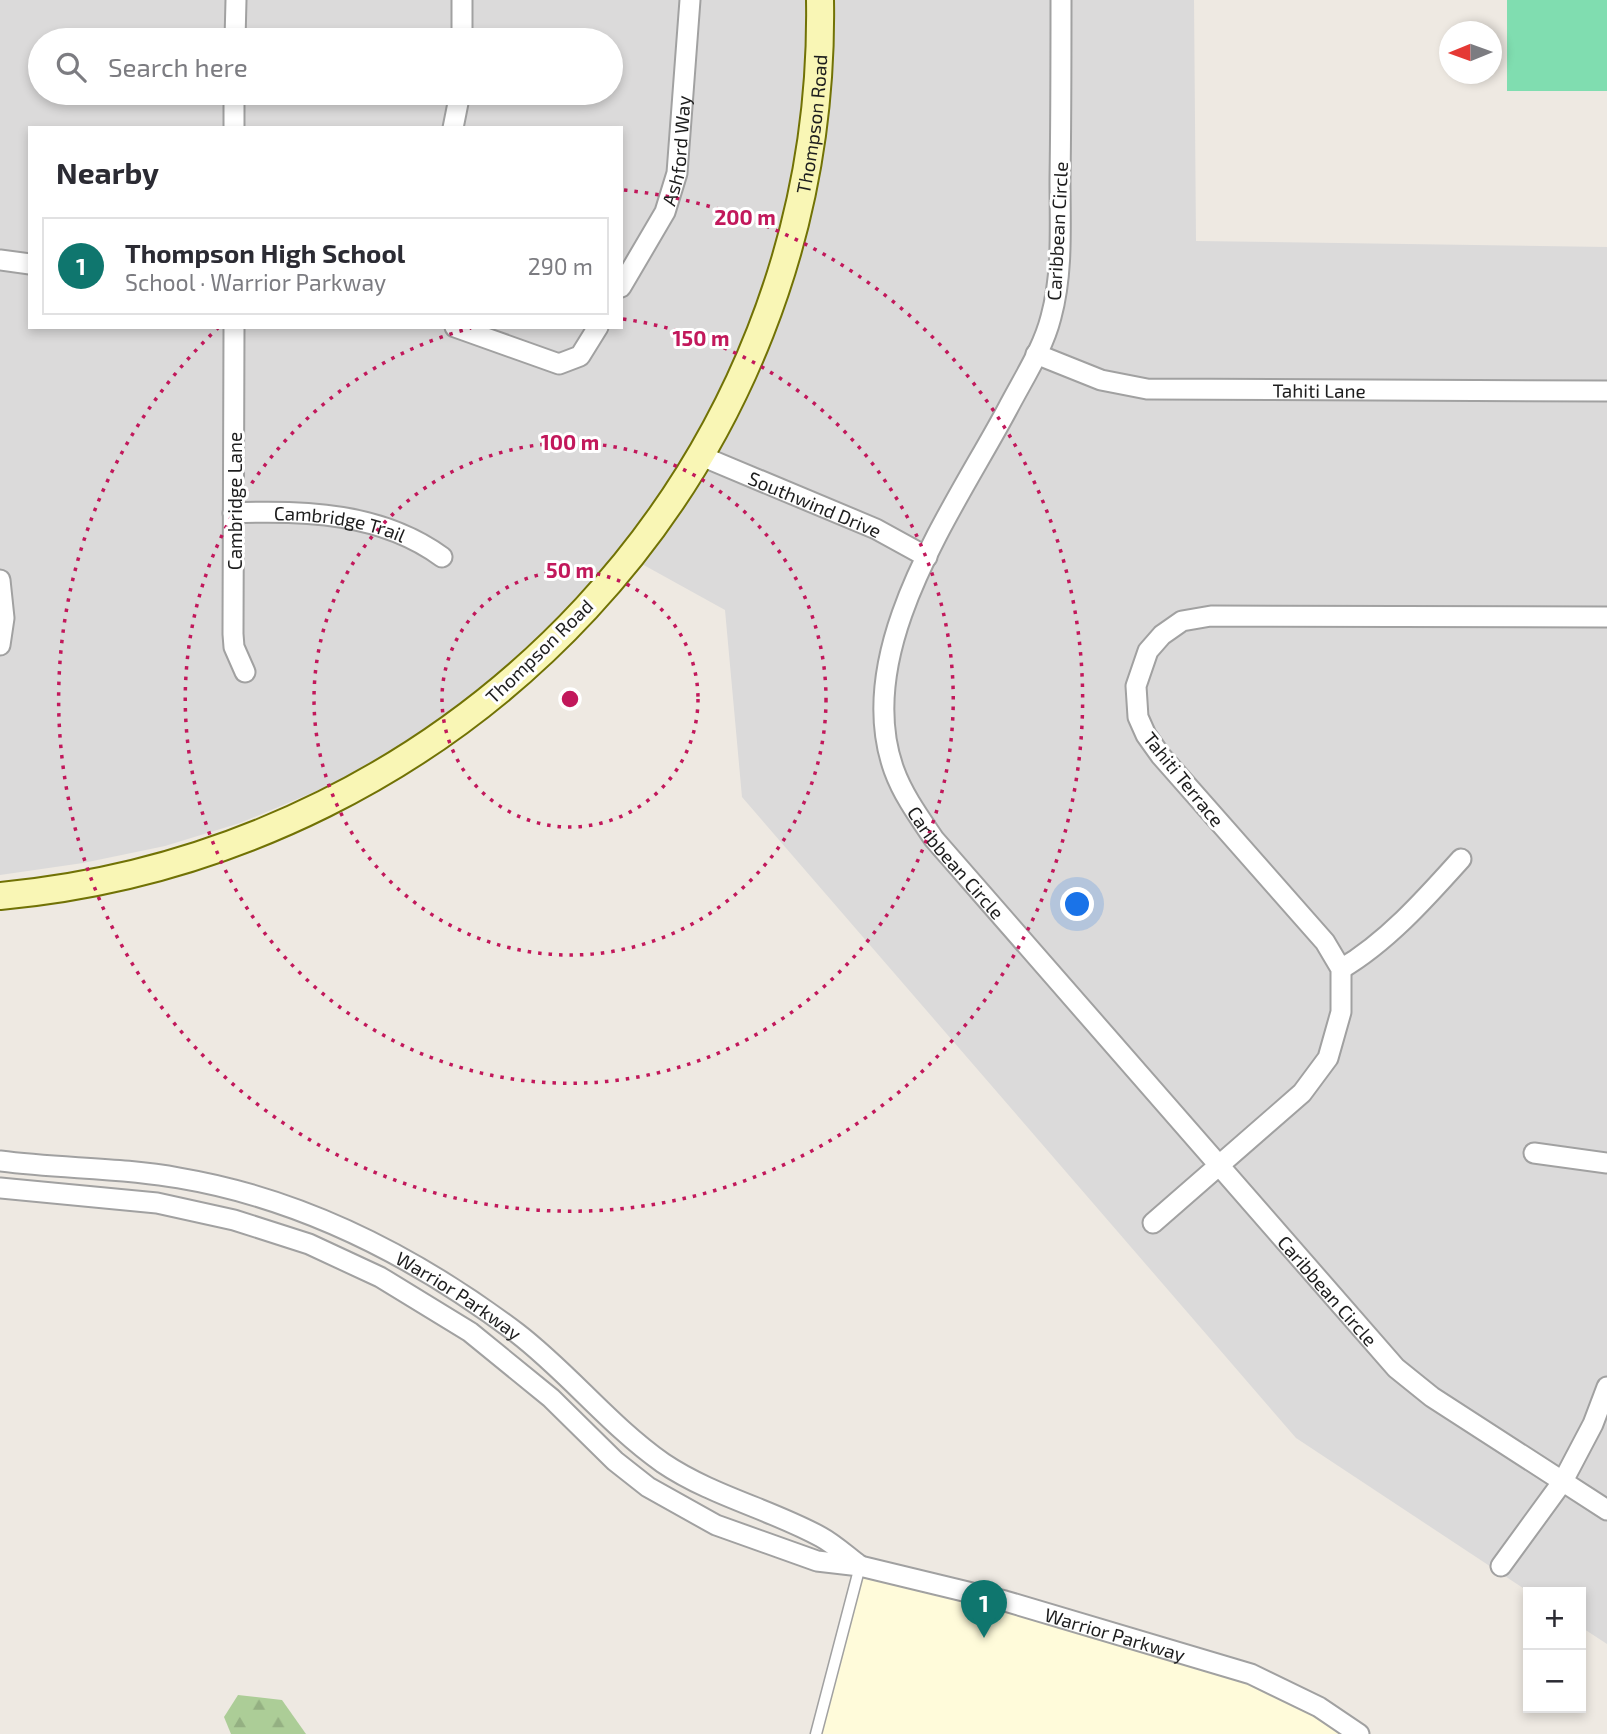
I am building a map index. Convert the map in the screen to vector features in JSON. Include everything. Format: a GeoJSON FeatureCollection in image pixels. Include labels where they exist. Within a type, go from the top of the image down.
{"type":"FeatureCollection","features":[{"type":"Feature","properties":{"kind":"street"},"geometry":{"type":"LineString","coordinates":[[235,28],[236,0]]}},
{"type":"Feature","properties":{"kind":"street"},"geometry":{"type":"LineString","coordinates":[[462,0],[462,28]]}},
{"type":"Feature","properties":{"kind":"street","name":"Ashford Way"},"geometry":{"type":"LineString","coordinates":[[623,284],[665,212],[677,173],[690,0]]}},
{"type":"Feature","properties":{"kind":"street","name":"Thompson Road"},"geometry":{"type":"LineString","coordinates":[[0,896],[66,888],[149,871],[217,851],[323,807],[391,769],[471,715],[561,635],[634,551],[699,455],[748,361],[795,220],[808,160],[816,103],[820,0]]}},
{"type":"Feature","properties":{"kind":"street","name":"Caribbean Circle"},"geometry":{"type":"LineString","coordinates":[[1061,0],[1058,284],[1050,321],[1036,354],[928,557],[895,629],[882,688],[884,727],[894,770],[902,788],[934,839],[1404,1375],[1432,1397],[1607,1510]]}},
{"type":"Feature","properties":{"kind":"street"},"geometry":{"type":"LineString","coordinates":[[234,105],[234,126]]}},
{"type":"Feature","properties":{"kind":"street"},"geometry":{"type":"LineString","coordinates":[[453,126],[458,105]]}},
{"type":"Feature","properties":{"kind":"street"},"geometry":{"type":"LineString","coordinates":[[0,260],[28,264]]}},
{"type":"Feature","properties":{"kind":"street","name":"Cambridge Lane"},"geometry":{"type":"LineString","coordinates":[[234,329],[233,634],[234,646],[245,672]]}},
{"type":"Feature","properties":{"kind":"street"},"geometry":{"type":"LineString","coordinates":[[461,329],[559,364],[580,356],[597,329]]}},
{"type":"Feature","properties":{"kind":"street","name":"Tahiti Lane"},"geometry":{"type":"LineString","coordinates":[[1036,354],[1101,380],[1167,390],[1607,391]]}},
{"type":"Feature","properties":{"kind":"street","name":"Southwind Drive"},"geometry":{"type":"LineString","coordinates":[[699,455],[876,529],[928,557]]}},
{"type":"Feature","properties":{"kind":"street","name":"Cambridge Trail"},"geometry":{"type":"LineString","coordinates":[[233,513],[338,516],[418,539],[442,557]]}},
{"type":"Feature","properties":{"kind":"street"},"geometry":{"type":"LineString","coordinates":[[0,580],[4,618],[0,645]]}},
{"type":"Feature","properties":{"kind":"street","name":"Tahiti Terrace"},"geometry":{"type":"LineString","coordinates":[[1341,969],[1325,942],[1146,735],[1138,717],[1136,686],[1148,651],[1162,635],[1182,621],[1211,616],[1607,617]]}},
{"type":"Feature","properties":{"kind":"street"},"geometry":{"type":"LineString","coordinates":[[1153,1223],[1302,1093],[1328,1058],[1340,1012],[1341,969],[1362,955],[1413,910],[1461,859]]}},
{"type":"Feature","properties":{"kind":"street"},"geometry":{"type":"LineString","coordinates":[[1534,1153],[1607,1163]]}},
{"type":"Feature","properties":{"kind":"street","name":"Warrior Parkway"},"geometry":{"type":"LineString","coordinates":[[0,1161],[74,1165],[179,1178],[269,1199],[358,1234],[422,1268],[519,1334],[644,1450],[677,1473],[724,1497],[821,1537],[860,1566]]}},
{"type":"Feature","properties":{"kind":"street","name":"Warrior Parkway"},"geometry":{"type":"LineString","coordinates":[[0,1188],[157,1203],[234,1220],[309,1244],[380,1277],[470,1332],[551,1398],[615,1461],[677,1504],[716,1525],[817,1560],[860,1566],[1005,1601],[1251,1674],[1319,1707],[1359,1734]]}},
{"type":"Feature","properties":{"kind":"street"},"geometry":{"type":"LineString","coordinates":[[1501,1566],[1563,1481],[1593,1424],[1607,1387]]}},
{"type":"Feature","properties":{"kind":"lane"},"geometry":{"type":"LineString","coordinates":[[816,1734],[860,1566]]}},
{"type":"Feature","properties":{"kind":"shaded area"},"geometry":{"type":"Polygon","coordinates":[[[0,0],[1194,0],[1196,241],[1607,247],[1607,1644],[1586,1630],[1586,1587],[1523,1588],[1296,1438],[742,797],[725,610],[622,553],[573,609],[445,718],[333,784],[240,823],[165,846],[83,863],[0,875],[0,0]]]}},
{"type":"Feature","properties":{"kind":"shaded area"},"geometry":{"type":"Polygon","coordinates":[[[860,1566],[1251,1674],[1359,1734],[816,1734],[860,1566]]]}},
{"type":"Feature","properties":{"kind":"green space"},"geometry":{"type":"Polygon","coordinates":[[[1507,0],[1607,0],[1607,91],[1507,91],[1507,0]]]}},
{"type":"Feature","properties":{"kind":"green space"},"geometry":{"type":"Polygon","coordinates":[[[238,1695],[282,1700],[306,1734],[231,1734],[224,1717],[238,1695]]]}},
{"type":"Feature","properties":{"kind":"place","name":"Thompson High School"},"geometry":{"type":"Point","coordinates":[984,1638]}}]}
